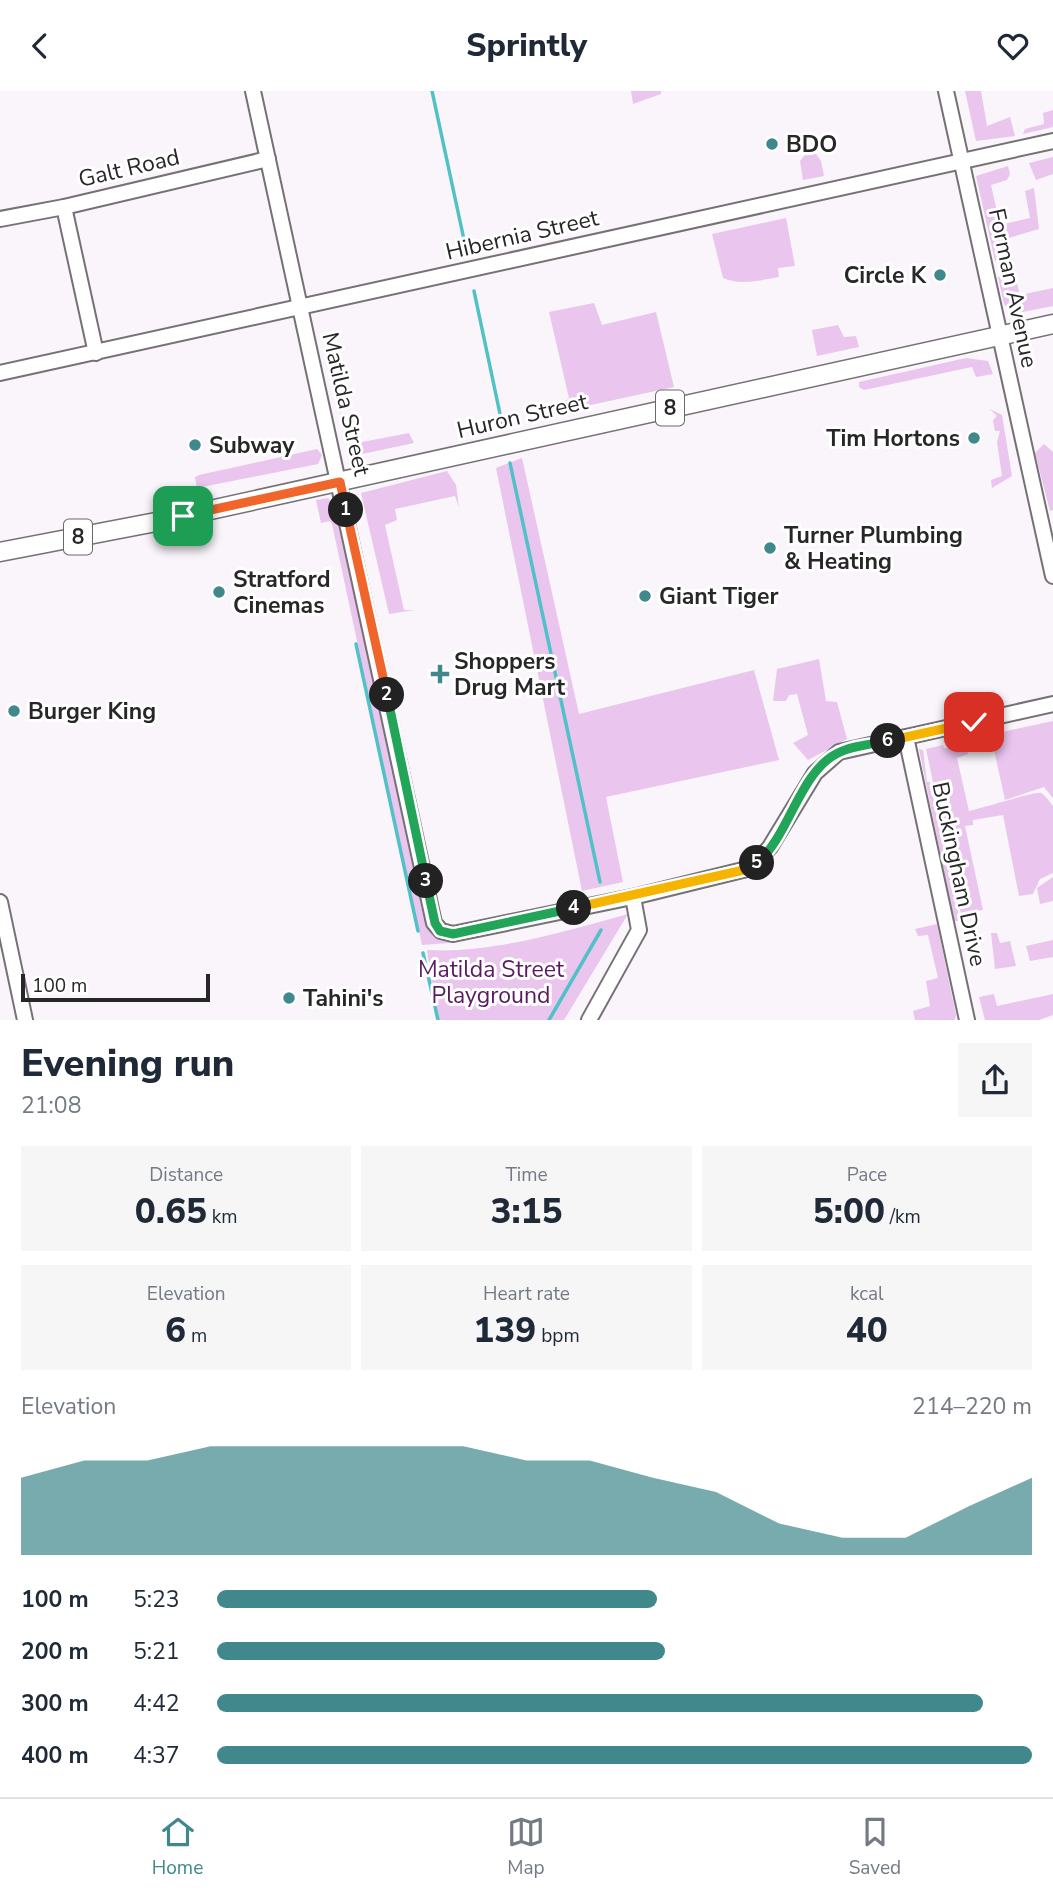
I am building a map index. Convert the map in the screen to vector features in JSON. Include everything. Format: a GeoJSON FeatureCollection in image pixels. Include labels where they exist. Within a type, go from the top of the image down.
{"type":"FeatureCollection","features":[{"type":"Feature","properties":{"kind":"main road","name":"Huron Street"},"geometry":{"type":"LineString","coordinates":[[0,552],[156,522],[1053,324]]}},
{"type":"Feature","properties":{"kind":"street","name":"Matilda Street"},"geometry":{"type":"LineString","coordinates":[[253,91],[435,923],[440,931],[453,934],[633,897]]}},
{"type":"Feature","properties":{"kind":"street","name":"Forman Avenue"},"geometry":{"type":"LineString","coordinates":[[946,91],[1000,335],[1048,529],[1053,576]]}},
{"type":"Feature","properties":{"kind":"street","name":"Hibernia Street"},"geometry":{"type":"LineString","coordinates":[[0,373],[1053,141]]}},
{"type":"Feature","properties":{"kind":"street","name":"Galt Road"},"geometry":{"type":"LineString","coordinates":[[0,219],[64,207],[268,159]]}},
{"type":"Feature","properties":{"kind":"street"},"geometry":{"type":"LineString","coordinates":[[64,207],[96,353]]}},
{"type":"Feature","properties":{"kind":"street"},"geometry":{"type":"LineString","coordinates":[[589,1020],[639,930],[633,897],[751,868],[761,860],[815,773],[830,757],[839,752],[1053,704]]}},
{"type":"Feature","properties":{"kind":"street","name":"Buckingham Drive"},"geometry":{"type":"LineString","coordinates":[[906,737],[967,1020]]}},
{"type":"Feature","properties":{"kind":"street"},"geometry":{"type":"LineString","coordinates":[[0,902],[25,1020]]}},
{"type":"Feature","properties":{"kind":"green space"},"geometry":{"type":"Polygon","coordinates":[[[631,91],[661,91],[661,94],[633,104],[631,91]]]}},
{"type":"Feature","properties":{"kind":"green space"},"geometry":{"type":"Polygon","coordinates":[[[965,91],[981,91],[987,126],[1010,117],[1015,136],[976,141],[965,91]]]}},
{"type":"Feature","properties":{"kind":"green space"},"geometry":{"type":"Polygon","coordinates":[[[1053,110],[1053,127],[1023,134],[1025,129],[1044,124],[1043,113],[1053,110]]]}},
{"type":"Feature","properties":{"kind":"green space"},"geometry":{"type":"Polygon","coordinates":[[[808,151],[814,151],[821,161],[824,176],[803,180],[800,161],[808,151]]]}},
{"type":"Feature","properties":{"kind":"green space"},"geometry":{"type":"Polygon","coordinates":[[[1053,157],[1053,174],[1036,180],[1029,163],[1053,157]]]}},
{"type":"Feature","properties":{"kind":"green space"},"geometry":{"type":"Polygon","coordinates":[[[1008,166],[1010,174],[1007,180],[991,185],[1000,225],[1030,218],[1025,191],[1034,188],[1039,229],[1002,240],[1007,242],[1011,259],[995,261],[976,176],[1008,166]]]}},
{"type":"Feature","properties":{"kind":"green space"},"geometry":{"type":"Polygon","coordinates":[[[786,218],[795,266],[778,268],[779,277],[758,281],[737,282],[723,278],[712,234],[786,218]]]}},
{"type":"Feature","properties":{"kind":"green space"},"geometry":{"type":"Polygon","coordinates":[[[1015,276],[1020,295],[1053,288],[1053,306],[1012,314],[1004,304],[998,277],[1015,276]]]}},
{"type":"Feature","properties":{"kind":"green space"},"geometry":{"type":"Polygon","coordinates":[[[594,303],[602,325],[656,312],[674,387],[563,411],[562,404],[569,398],[549,312],[594,303]]]}},
{"type":"Feature","properties":{"kind":"green space"},"geometry":{"type":"Polygon","coordinates":[[[838,325],[844,337],[856,336],[859,347],[817,356],[812,330],[838,325]]]}},
{"type":"Feature","properties":{"kind":"green space"},"geometry":{"type":"Polygon","coordinates":[[[966,358],[988,361],[993,374],[976,377],[972,367],[864,390],[859,387],[859,382],[966,358]]]}},
{"type":"Feature","properties":{"kind":"green space"},"geometry":{"type":"Polygon","coordinates":[[[339,408],[351,439],[357,443],[409,433],[414,443],[353,456],[339,408]]]}},
{"type":"Feature","properties":{"kind":"green space"},"geometry":{"type":"Polygon","coordinates":[[[990,409],[1002,415],[1012,476],[992,488],[991,480],[1002,476],[997,442],[1000,431],[995,431],[993,420],[997,416],[990,409]]]}},
{"type":"Feature","properties":{"kind":"green space"},"geometry":{"type":"Polygon","coordinates":[[[1044,444],[1053,452],[1053,510],[1050,511],[1035,453],[1044,444]]]}},
{"type":"Feature","properties":{"kind":"green space"},"geometry":{"type":"Polygon","coordinates":[[[317,449],[322,455],[318,464],[197,488],[195,477],[199,475],[317,449]]]}},
{"type":"Feature","properties":{"kind":"green space"},"geometry":{"type":"Polygon","coordinates":[[[522,458],[579,714],[754,670],[779,760],[606,797],[623,882],[582,891],[496,468],[522,458]]]}},
{"type":"Feature","properties":{"kind":"green space"},"geometry":{"type":"Polygon","coordinates":[[[447,471],[456,485],[459,507],[455,496],[395,509],[397,520],[385,525],[404,610],[414,610],[389,614],[361,493],[447,471]]]}},
{"type":"Feature","properties":{"kind":"green space"},"geometry":{"type":"Polygon","coordinates":[[[328,498],[336,507],[424,919],[440,937],[450,941],[449,943],[422,945],[332,524],[330,521],[321,523],[316,500],[328,498]]]}},
{"type":"Feature","properties":{"kind":"green space"},"geometry":{"type":"Polygon","coordinates":[[[819,659],[826,701],[837,702],[847,739],[808,760],[793,743],[808,735],[797,694],[789,695],[786,701],[773,701],[777,669],[819,659]]]}},
{"type":"Feature","properties":{"kind":"green space"},"geometry":{"type":"Polygon","coordinates":[[[1053,721],[1053,798],[1044,787],[1005,800],[994,750],[983,752],[979,737],[1053,721]]]}},
{"type":"Feature","properties":{"kind":"green space"},"geometry":{"type":"Polygon","coordinates":[[[966,740],[968,754],[957,758],[969,811],[1037,793],[1043,794],[1053,806],[1053,873],[1040,879],[1033,894],[1019,896],[1003,815],[973,820],[973,825],[965,826],[983,910],[961,914],[926,749],[943,745],[948,748],[948,744],[966,740]]]}},
{"type":"Feature","properties":{"kind":"green space"},"geometry":{"type":"Polygon","coordinates":[[[919,749],[923,750],[927,782],[930,782],[960,921],[954,921],[919,749]]]}},
{"type":"Feature","properties":{"kind":"green space"},"geometry":{"type":"Polygon","coordinates":[[[1053,877],[1053,901],[1040,904],[1037,888],[1053,877]]]}},
{"type":"Feature","properties":{"kind":"green space","name":"Matilda Street Playground"},"geometry":{"type":"Polygon","coordinates":[[[628,914],[564,1020],[437,1020],[427,950],[502,945],[628,914]]]}},
{"type":"Feature","properties":{"kind":"green space"},"geometry":{"type":"Polygon","coordinates":[[[937,924],[955,1020],[915,1020],[913,1011],[930,1006],[926,981],[938,978],[928,935],[918,936],[915,929],[937,924]]]}},
{"type":"Feature","properties":{"kind":"green space"},"geometry":{"type":"Polygon","coordinates":[[[991,933],[997,933],[1000,943],[1010,941],[1016,966],[995,969],[991,933]]]}},
{"type":"Feature","properties":{"kind":"green space"},"geometry":{"type":"Polygon","coordinates":[[[1053,940],[1053,957],[1030,961],[1026,946],[1053,940]]]}},
{"type":"Feature","properties":{"kind":"green space"},"geometry":{"type":"Polygon","coordinates":[[[994,994],[997,1006],[1053,994],[1053,1015],[1039,1020],[985,1020],[979,997],[994,994]]]}},
{"type":"Feature","properties":{"kind":"waterway"},"geometry":{"type":"LineString","coordinates":[[432,91],[466,249]]}},
{"type":"Feature","properties":{"kind":"waterway"},"geometry":{"type":"LineString","coordinates":[[474,291],[503,428]]}},
{"type":"Feature","properties":{"kind":"waterway"},"geometry":{"type":"LineString","coordinates":[[510,463],[600,882]]}},
{"type":"Feature","properties":{"kind":"waterway"},"geometry":{"type":"LineString","coordinates":[[356,644],[418,931]]}},
{"type":"Feature","properties":{"kind":"waterway"},"geometry":{"type":"LineString","coordinates":[[549,1020],[601,930]]}},
{"type":"Feature","properties":{"kind":"waterway"},"geometry":{"type":"LineString","coordinates":[[423,953],[438,1020]]}},
{"type":"Feature","properties":{"kind":"place","name":"BDO"},"geometry":{"type":"Point","coordinates":[772,144]}},
{"type":"Feature","properties":{"kind":"place","name":"Circle K"},"geometry":{"type":"Point","coordinates":[940,275]}},
{"type":"Feature","properties":{"kind":"place","name":"Tim Hortons"},"geometry":{"type":"Point","coordinates":[974,438]}},
{"type":"Feature","properties":{"kind":"place","name":"Subway"},"geometry":{"type":"Point","coordinates":[195,445]}},
{"type":"Feature","properties":{"kind":"place","name":"Turner Plumbing & Heating"},"geometry":{"type":"Point","coordinates":[770,548]}},
{"type":"Feature","properties":{"kind":"place","name":"Stratford Cinemas"},"geometry":{"type":"Point","coordinates":[219,592]}},
{"type":"Feature","properties":{"kind":"place","name":"Giant Tiger"},"geometry":{"type":"Point","coordinates":[645,596]}},
{"type":"Feature","properties":{"kind":"place","name":"Shoppers Drug Mart"},"geometry":{"type":"Point","coordinates":[440,674]}},
{"type":"Feature","properties":{"kind":"place","name":"Burger King"},"geometry":{"type":"Point","coordinates":[14,711]}},
{"type":"Feature","properties":{"kind":"place","name":"Tahini's"},"geometry":{"type":"Point","coordinates":[289,998]}},
{"type":"Feature","properties":{"kind":"route"},"geometry":{"type":"LineString","coordinates":[[183,516],[340,482],[435,923],[440,931],[453,934],[637,896],[751,868],[761,860],[815,773],[830,757],[839,752],[974,722]]}}]}
